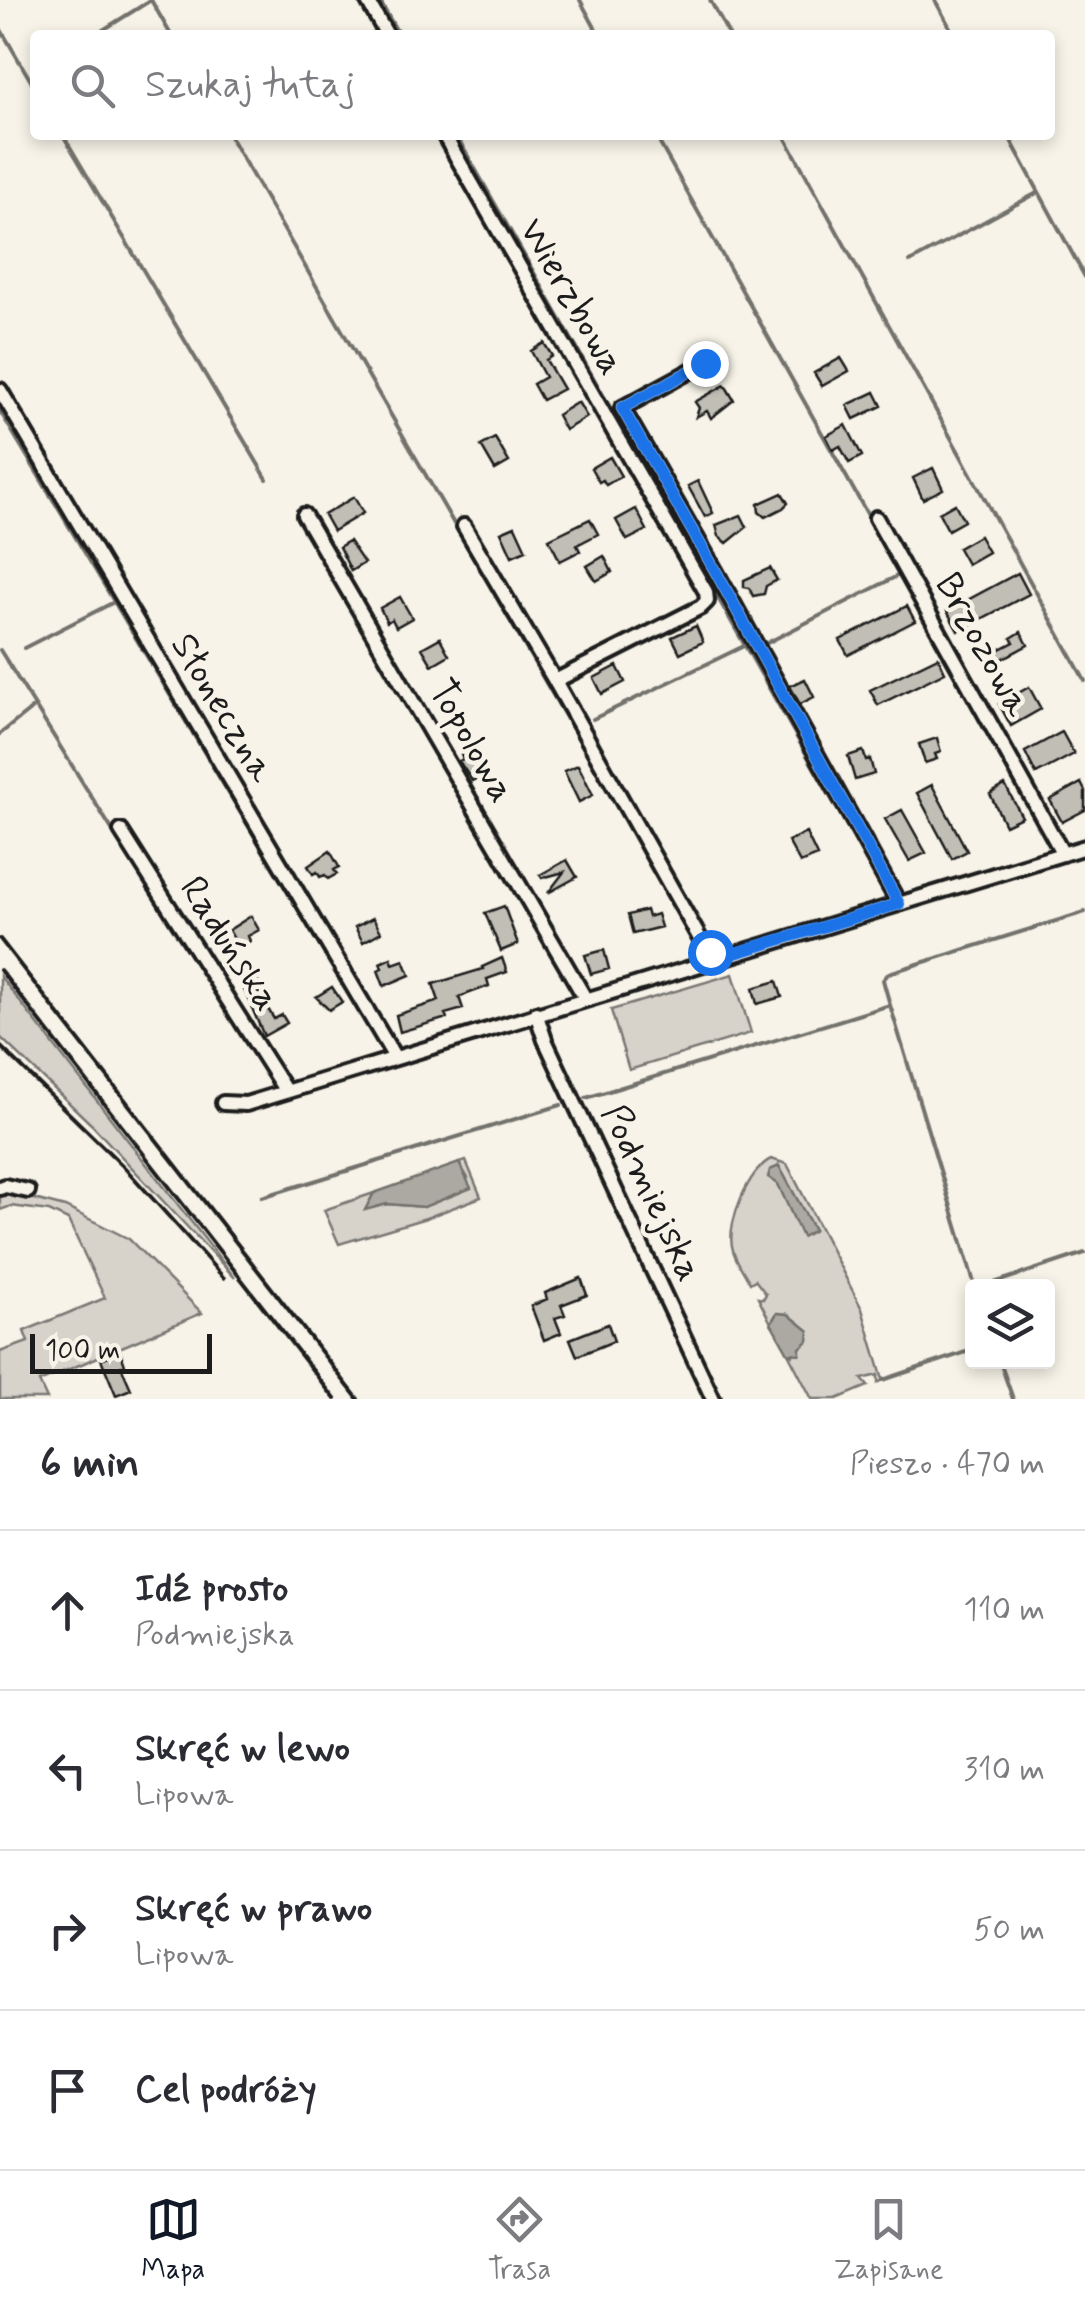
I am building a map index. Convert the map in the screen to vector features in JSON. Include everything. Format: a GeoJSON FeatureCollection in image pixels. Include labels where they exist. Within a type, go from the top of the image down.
{"type":"FeatureCollection","features":[{"type":"Feature","properties":{"kind":"street"},"geometry":{"type":"LineString","coordinates":[[367,0],[384,30]]}},
{"type":"Feature","properties":{"kind":"street","name":"Wierzbowa"},"geometry":{"type":"LineString","coordinates":[[447,140],[706,592],[707,601],[701,607],[555,681]]}},
{"type":"Feature","properties":{"kind":"street"},"geometry":{"type":"LineString","coordinates":[[705,363],[622,408],[899,904]]}},
{"type":"Feature","properties":{"kind":"street","name":"Słoneczna"},"geometry":{"type":"LineString","coordinates":[[0,390],[394,1056]]}},
{"type":"Feature","properties":{"kind":"street","name":"Topolowa"},"geometry":{"type":"LineString","coordinates":[[304,515],[585,998]]}},
{"type":"Feature","properties":{"kind":"street","name":"Brzozowa"},"geometry":{"type":"LineString","coordinates":[[876,518],[1063,854]]}},
{"type":"Feature","properties":{"kind":"street"},"geometry":{"type":"LineString","coordinates":[[464,526],[712,960]]}},
{"type":"Feature","properties":{"kind":"street","name":"Raduńska"},"geometry":{"type":"LineString","coordinates":[[121,831],[285,1090]]}},
{"type":"Feature","properties":{"kind":"street"},"geometry":{"type":"LineString","coordinates":[[222,1103],[246,1104],[536,1012],[1085,847]]}},
{"type":"Feature","properties":{"kind":"street","name":"Podmiejska"},"geometry":{"type":"LineString","coordinates":[[536,1012],[712,1399]]}},
{"type":"Feature","properties":{"kind":"street"},"geometry":{"type":"LineString","coordinates":[[0,1188],[28,1191]]}},
{"type":"Feature","properties":{"kind":"shaded area"},"geometry":{"type":"Polygon","coordinates":[[[733,974],[751,1033],[629,1070],[611,1010],[733,974]]]}},
{"type":"Feature","properties":{"kind":"shaded area"},"geometry":{"type":"Polygon","coordinates":[[[0,976],[235,1278],[92,1125],[0,1037],[0,976]]]}},
{"type":"Feature","properties":{"kind":"shaded area"},"geometry":{"type":"Polygon","coordinates":[[[771,1159],[787,1164],[862,1309],[883,1380],[878,1383],[878,1375],[862,1379],[868,1386],[837,1399],[812,1399],[788,1353],[793,1355],[809,1331],[788,1314],[777,1313],[771,1323],[758,1298],[763,1299],[766,1294],[755,1280],[750,1283],[737,1261],[731,1236],[736,1211],[763,1165],[771,1159]],[[779,1166],[778,1183],[802,1236],[814,1230],[779,1166]]]}},
{"type":"Feature","properties":{"kind":"shaded area"},"geometry":{"type":"Polygon","coordinates":[[[466,1161],[481,1197],[339,1244],[324,1210],[374,1193],[366,1209],[387,1204],[424,1207],[468,1178],[459,1163],[466,1161]]]}},
{"type":"Feature","properties":{"kind":"shaded area"},"geometry":{"type":"Polygon","coordinates":[[[459,1163],[471,1188],[424,1207],[387,1204],[365,1210],[374,1193],[459,1163]]]}},
{"type":"Feature","properties":{"kind":"shaded area"},"geometry":{"type":"Polygon","coordinates":[[[779,1166],[814,1230],[802,1237],[778,1184],[768,1177],[770,1170],[779,1166]]]}},
{"type":"Feature","properties":{"kind":"shaded area"},"geometry":{"type":"Polygon","coordinates":[[[15,1194],[65,1207],[129,1239],[202,1313],[39,1382],[47,1399],[0,1399],[0,1352],[28,1342],[24,1331],[105,1298],[68,1220],[49,1211],[11,1206],[0,1210],[0,1197],[15,1194]]]}},
{"type":"Feature","properties":{"kind":"shaded area"},"geometry":{"type":"Polygon","coordinates":[[[777,1313],[788,1314],[809,1331],[800,1354],[788,1353],[771,1323],[777,1313]]]}},
{"type":"Feature","properties":{"kind":"building"},"geometry":{"type":"Polygon","coordinates":[[[544,343],[552,356],[546,360],[563,389],[542,400],[533,384],[545,377],[531,351],[544,343]]]}},
{"type":"Feature","properties":{"kind":"building"},"geometry":{"type":"Polygon","coordinates":[[[841,358],[849,371],[822,386],[814,373],[841,358]]]}},
{"type":"Feature","properties":{"kind":"building"},"geometry":{"type":"Polygon","coordinates":[[[725,385],[734,400],[711,418],[707,411],[696,417],[699,408],[695,402],[725,385]]]}},
{"type":"Feature","properties":{"kind":"building"},"geometry":{"type":"Polygon","coordinates":[[[875,392],[882,406],[854,419],[847,405],[875,392]]]}},
{"type":"Feature","properties":{"kind":"building"},"geometry":{"type":"Polygon","coordinates":[[[578,402],[587,417],[565,430],[557,415],[578,402]]]}},
{"type":"Feature","properties":{"kind":"building"},"geometry":{"type":"Polygon","coordinates":[[[846,425],[862,456],[849,463],[840,446],[833,450],[826,436],[846,425]]]}},
{"type":"Feature","properties":{"kind":"building"},"geometry":{"type":"Polygon","coordinates":[[[495,438],[509,462],[495,470],[481,446],[495,438]]]}},
{"type":"Feature","properties":{"kind":"building"},"geometry":{"type":"Polygon","coordinates":[[[610,457],[621,476],[606,485],[603,480],[599,482],[591,468],[610,457]]]}},
{"type":"Feature","properties":{"kind":"building"},"geometry":{"type":"Polygon","coordinates":[[[933,468],[943,489],[923,499],[913,478],[933,468]]]}},
{"type":"Feature","properties":{"kind":"building"},"geometry":{"type":"Polygon","coordinates":[[[698,481],[713,513],[705,517],[688,486],[698,481]]]}},
{"type":"Feature","properties":{"kind":"building"},"geometry":{"type":"Polygon","coordinates":[[[782,493],[788,503],[783,508],[765,517],[759,512],[758,504],[782,493]]]}},
{"type":"Feature","properties":{"kind":"building"},"geometry":{"type":"Polygon","coordinates":[[[354,497],[363,513],[333,531],[324,515],[354,497]]]}},
{"type":"Feature","properties":{"kind":"building"},"geometry":{"type":"Polygon","coordinates":[[[955,504],[964,521],[948,530],[939,513],[955,504]]]}},
{"type":"Feature","properties":{"kind":"building"},"geometry":{"type":"Polygon","coordinates":[[[636,509],[647,530],[627,540],[616,520],[636,509]]]}},
{"type":"Feature","properties":{"kind":"building"},"geometry":{"type":"Polygon","coordinates":[[[741,515],[747,527],[727,543],[719,536],[716,525],[741,515]]]}},
{"type":"Feature","properties":{"kind":"building"},"geometry":{"type":"Polygon","coordinates":[[[590,519],[598,534],[577,545],[580,551],[560,561],[549,539],[590,519]]]}},
{"type":"Feature","properties":{"kind":"building"},"geometry":{"type":"Polygon","coordinates":[[[515,526],[526,550],[512,556],[501,532],[515,526]]]}},
{"type":"Feature","properties":{"kind":"building"},"geometry":{"type":"Polygon","coordinates":[[[979,536],[988,552],[967,564],[958,548],[979,536]]]}},
{"type":"Feature","properties":{"kind":"building"},"geometry":{"type":"Polygon","coordinates":[[[349,541],[364,563],[351,571],[339,547],[349,541]]]}},
{"type":"Feature","properties":{"kind":"building"},"geometry":{"type":"Polygon","coordinates":[[[604,556],[612,572],[596,581],[587,566],[604,556]]]}},
{"type":"Feature","properties":{"kind":"building"},"geometry":{"type":"Polygon","coordinates":[[[770,568],[777,580],[766,586],[764,594],[753,596],[744,587],[744,580],[770,568]]]}},
{"type":"Feature","properties":{"kind":"building"},"geometry":{"type":"Polygon","coordinates":[[[1018,573],[1029,594],[958,631],[947,611],[1018,573]]]}},
{"type":"Feature","properties":{"kind":"building"},"geometry":{"type":"Polygon","coordinates":[[[400,597],[412,618],[396,627],[392,619],[387,622],[380,608],[400,597]]]}},
{"type":"Feature","properties":{"kind":"building"},"geometry":{"type":"Polygon","coordinates":[[[907,606],[915,621],[848,655],[840,640],[907,606]]]}},
{"type":"Feature","properties":{"kind":"building"},"geometry":{"type":"Polygon","coordinates":[[[696,626],[703,642],[680,653],[672,637],[696,626]]]}},
{"type":"Feature","properties":{"kind":"building"},"geometry":{"type":"Polygon","coordinates":[[[1021,632],[1028,645],[996,662],[991,654],[1014,642],[1011,638],[1021,632]]]}},
{"type":"Feature","properties":{"kind":"building"},"geometry":{"type":"Polygon","coordinates":[[[440,638],[449,655],[432,665],[422,648],[440,638]]]}},
{"type":"Feature","properties":{"kind":"building"},"geometry":{"type":"Polygon","coordinates":[[[938,657],[945,672],[878,705],[870,690],[938,657]]]}},
{"type":"Feature","properties":{"kind":"building"},"geometry":{"type":"Polygon","coordinates":[[[617,666],[625,682],[602,694],[594,678],[617,666]]]}},
{"type":"Feature","properties":{"kind":"building"},"geometry":{"type":"Polygon","coordinates":[[[805,679],[814,697],[800,704],[790,686],[805,679]]]}},
{"type":"Feature","properties":{"kind":"building"},"geometry":{"type":"Polygon","coordinates":[[[1029,687],[1041,709],[1011,726],[999,704],[1029,687]]]}},
{"type":"Feature","properties":{"kind":"building"},"geometry":{"type":"Polygon","coordinates":[[[1062,732],[1074,754],[1036,774],[1025,752],[1062,732]]]}},
{"type":"Feature","properties":{"kind":"building"},"geometry":{"type":"Polygon","coordinates":[[[937,738],[941,752],[935,754],[937,759],[925,763],[919,744],[937,738]]]}},
{"type":"Feature","properties":{"kind":"building"},"geometry":{"type":"Polygon","coordinates":[[[477,747],[485,765],[479,768],[482,776],[472,781],[459,761],[463,759],[461,754],[477,747]]]}},
{"type":"Feature","properties":{"kind":"building"},"geometry":{"type":"Polygon","coordinates":[[[863,751],[874,774],[855,780],[848,756],[863,751]]]}},
{"type":"Feature","properties":{"kind":"building"},"geometry":{"type":"Polygon","coordinates":[[[578,765],[593,795],[579,802],[564,771],[578,765]]]}},
{"type":"Feature","properties":{"kind":"building"},"geometry":{"type":"Polygon","coordinates":[[[1081,783],[1085,810],[1062,822],[1050,800],[1081,783]]]}},
{"type":"Feature","properties":{"kind":"building"},"geometry":{"type":"Polygon","coordinates":[[[932,785],[967,851],[952,859],[917,793],[932,785]]]}},
{"type":"Feature","properties":{"kind":"building"},"geometry":{"type":"Polygon","coordinates":[[[1005,785],[1022,817],[1005,825],[990,794],[1005,785]]]}},
{"type":"Feature","properties":{"kind":"building"},"geometry":{"type":"Polygon","coordinates":[[[902,810],[926,853],[909,861],[885,819],[902,810]]]}},
{"type":"Feature","properties":{"kind":"building"},"geometry":{"type":"Polygon","coordinates":[[[806,833],[817,856],[800,863],[788,841],[806,833]]]}},
{"type":"Feature","properties":{"kind":"building"},"geometry":{"type":"Polygon","coordinates":[[[330,851],[339,867],[334,870],[337,874],[328,879],[317,872],[313,874],[308,866],[330,851]]]}},
{"type":"Feature","properties":{"kind":"building"},"geometry":{"type":"Polygon","coordinates":[[[567,860],[577,877],[548,893],[564,872],[542,878],[540,875],[567,860]]]}},
{"type":"Feature","properties":{"kind":"building"},"geometry":{"type":"Polygon","coordinates":[[[504,906],[518,944],[501,951],[485,913],[504,906]]]}},
{"type":"Feature","properties":{"kind":"building"},"geometry":{"type":"Polygon","coordinates":[[[646,910],[648,917],[657,914],[661,927],[633,934],[628,915],[646,910]]]}},
{"type":"Feature","properties":{"kind":"building"},"geometry":{"type":"Polygon","coordinates":[[[251,916],[259,930],[239,948],[229,930],[251,916]]]}},
{"type":"Feature","properties":{"kind":"building"},"geometry":{"type":"Polygon","coordinates":[[[373,918],[381,932],[363,942],[355,927],[373,918]]]}},
{"type":"Feature","properties":{"kind":"building"},"geometry":{"type":"Polygon","coordinates":[[[604,950],[609,969],[591,974],[585,955],[604,950]]]}},
{"type":"Feature","properties":{"kind":"building"},"geometry":{"type":"Polygon","coordinates":[[[391,958],[393,964],[404,960],[410,975],[384,986],[378,970],[382,968],[380,963],[391,958]]]}},
{"type":"Feature","properties":{"kind":"building"},"geometry":{"type":"Polygon","coordinates":[[[502,958],[507,972],[487,979],[489,986],[459,997],[463,1009],[400,1032],[396,1015],[439,1001],[433,984],[483,969],[502,958]]]}},
{"type":"Feature","properties":{"kind":"building"},"geometry":{"type":"Polygon","coordinates":[[[252,973],[263,989],[258,992],[274,1019],[282,1015],[287,1023],[264,1036],[240,980],[252,973]]]}},
{"type":"Feature","properties":{"kind":"building"},"geometry":{"type":"Polygon","coordinates":[[[777,981],[782,997],[757,1004],[753,988],[777,981]]]}},
{"type":"Feature","properties":{"kind":"building"},"geometry":{"type":"Polygon","coordinates":[[[332,987],[342,1002],[329,1010],[316,997],[332,987]]]}},
{"type":"Feature","properties":{"kind":"building"},"geometry":{"type":"Polygon","coordinates":[[[581,1278],[587,1295],[561,1305],[565,1315],[555,1318],[561,1333],[544,1340],[531,1306],[547,1299],[545,1293],[581,1278]]]}},
{"type":"Feature","properties":{"kind":"building"},"geometry":{"type":"Polygon","coordinates":[[[608,1324],[614,1341],[577,1356],[570,1339],[608,1324]]]}},
{"type":"Feature","properties":{"kind":"building"},"geometry":{"type":"Polygon","coordinates":[[[120,1351],[125,1365],[121,1366],[131,1389],[116,1395],[101,1359],[120,1351]]]}},
{"type":"Feature","properties":{"kind":"waterway"},"geometry":{"type":"LineString","coordinates":[[103,30],[151,0],[168,30]]}},
{"type":"Feature","properties":{"kind":"waterway"},"geometry":{"type":"LineString","coordinates":[[379,0],[396,30]]}},
{"type":"Feature","properties":{"kind":"waterway"},"geometry":{"type":"LineString","coordinates":[[580,0],[596,30]]}},
{"type":"Feature","properties":{"kind":"waterway"},"geometry":{"type":"LineString","coordinates":[[710,0],[726,30]]}},
{"type":"Feature","properties":{"kind":"waterway"},"geometry":{"type":"LineString","coordinates":[[935,0],[951,30]]}},
{"type":"Feature","properties":{"kind":"waterway"},"geometry":{"type":"LineString","coordinates":[[0,28],[30,79]]}},
{"type":"Feature","properties":{"kind":"waterway"},"geometry":{"type":"LineString","coordinates":[[66,140],[267,479]]}},
{"type":"Feature","properties":{"kind":"waterway"},"geometry":{"type":"LineString","coordinates":[[232,140],[612,797]]}},
{"type":"Feature","properties":{"kind":"waterway"},"geometry":{"type":"LineString","coordinates":[[459,140],[885,893]]}},
{"type":"Feature","properties":{"kind":"waterway"},"geometry":{"type":"LineString","coordinates":[[658,140],[870,519]]}},
{"type":"Feature","properties":{"kind":"waterway"},"geometry":{"type":"LineString","coordinates":[[787,140],[1085,681]]}},
{"type":"Feature","properties":{"kind":"waterway"},"geometry":{"type":"LineString","coordinates":[[1011,140],[1085,277]]}},
{"type":"Feature","properties":{"kind":"waterway"},"geometry":{"type":"LineString","coordinates":[[910,262],[1037,193]]}},
{"type":"Feature","properties":{"kind":"waterway"},"geometry":{"type":"LineString","coordinates":[[0,411],[383,1051]]}},
{"type":"Feature","properties":{"kind":"waterway"},"geometry":{"type":"LineString","coordinates":[[765,644],[901,574]]}},
{"type":"Feature","properties":{"kind":"waterway"},"geometry":{"type":"LineString","coordinates":[[24,648],[116,601]]}},
{"type":"Feature","properties":{"kind":"waterway"},"geometry":{"type":"LineString","coordinates":[[593,719],[746,645]]}},
{"type":"Feature","properties":{"kind":"waterway"},"geometry":{"type":"LineString","coordinates":[[0,650],[134,865]]}},
{"type":"Feature","properties":{"kind":"waterway"},"geometry":{"type":"LineString","coordinates":[[0,734],[35,706]]}},
{"type":"Feature","properties":{"kind":"waterway"},"geometry":{"type":"LineString","coordinates":[[618,807],[658,876]]}},
{"type":"Feature","properties":{"kind":"waterway"},"geometry":{"type":"LineString","coordinates":[[149,888],[273,1083]]}},
{"type":"Feature","properties":{"kind":"waterway"},"geometry":{"type":"LineString","coordinates":[[586,1098],[890,1005],[883,980],[889,973],[1085,912]]}},
{"type":"Feature","properties":{"kind":"waterway"},"geometry":{"type":"LineString","coordinates":[[890,1005],[973,1279]]}},
{"type":"Feature","properties":{"kind":"waterway"},"geometry":{"type":"LineString","coordinates":[[262,1197],[561,1105]]}},
{"type":"Feature","properties":{"kind":"waterway"},"geometry":{"type":"LineString","coordinates":[[1006,1279],[1085,1253]]}},
{"type":"Feature","properties":{"kind":"waterway"},"geometry":{"type":"LineString","coordinates":[[883,1380],[965,1352]]}},
{"type":"Feature","properties":{"kind":"waterway"},"geometry":{"type":"LineString","coordinates":[[1002,1369],[1013,1399]]}},
{"type":"Feature","properties":{"kind":"railway"},"geometry":{"type":"LineString","coordinates":[[0,939],[358,1399]]}},
{"type":"Feature","properties":{"kind":"railway"},"geometry":{"type":"LineString","coordinates":[[0,970],[335,1399]]}},
{"type":"Feature","properties":{"kind":"railway"},"geometry":{"type":"LineString","coordinates":[[0,1046],[126,1169],[224,1278]]}},
{"type":"Feature","properties":{"kind":"route"},"geometry":{"type":"LineString","coordinates":[[705,363],[622,408],[899,904],[712,960],[710,952]]}}]}
